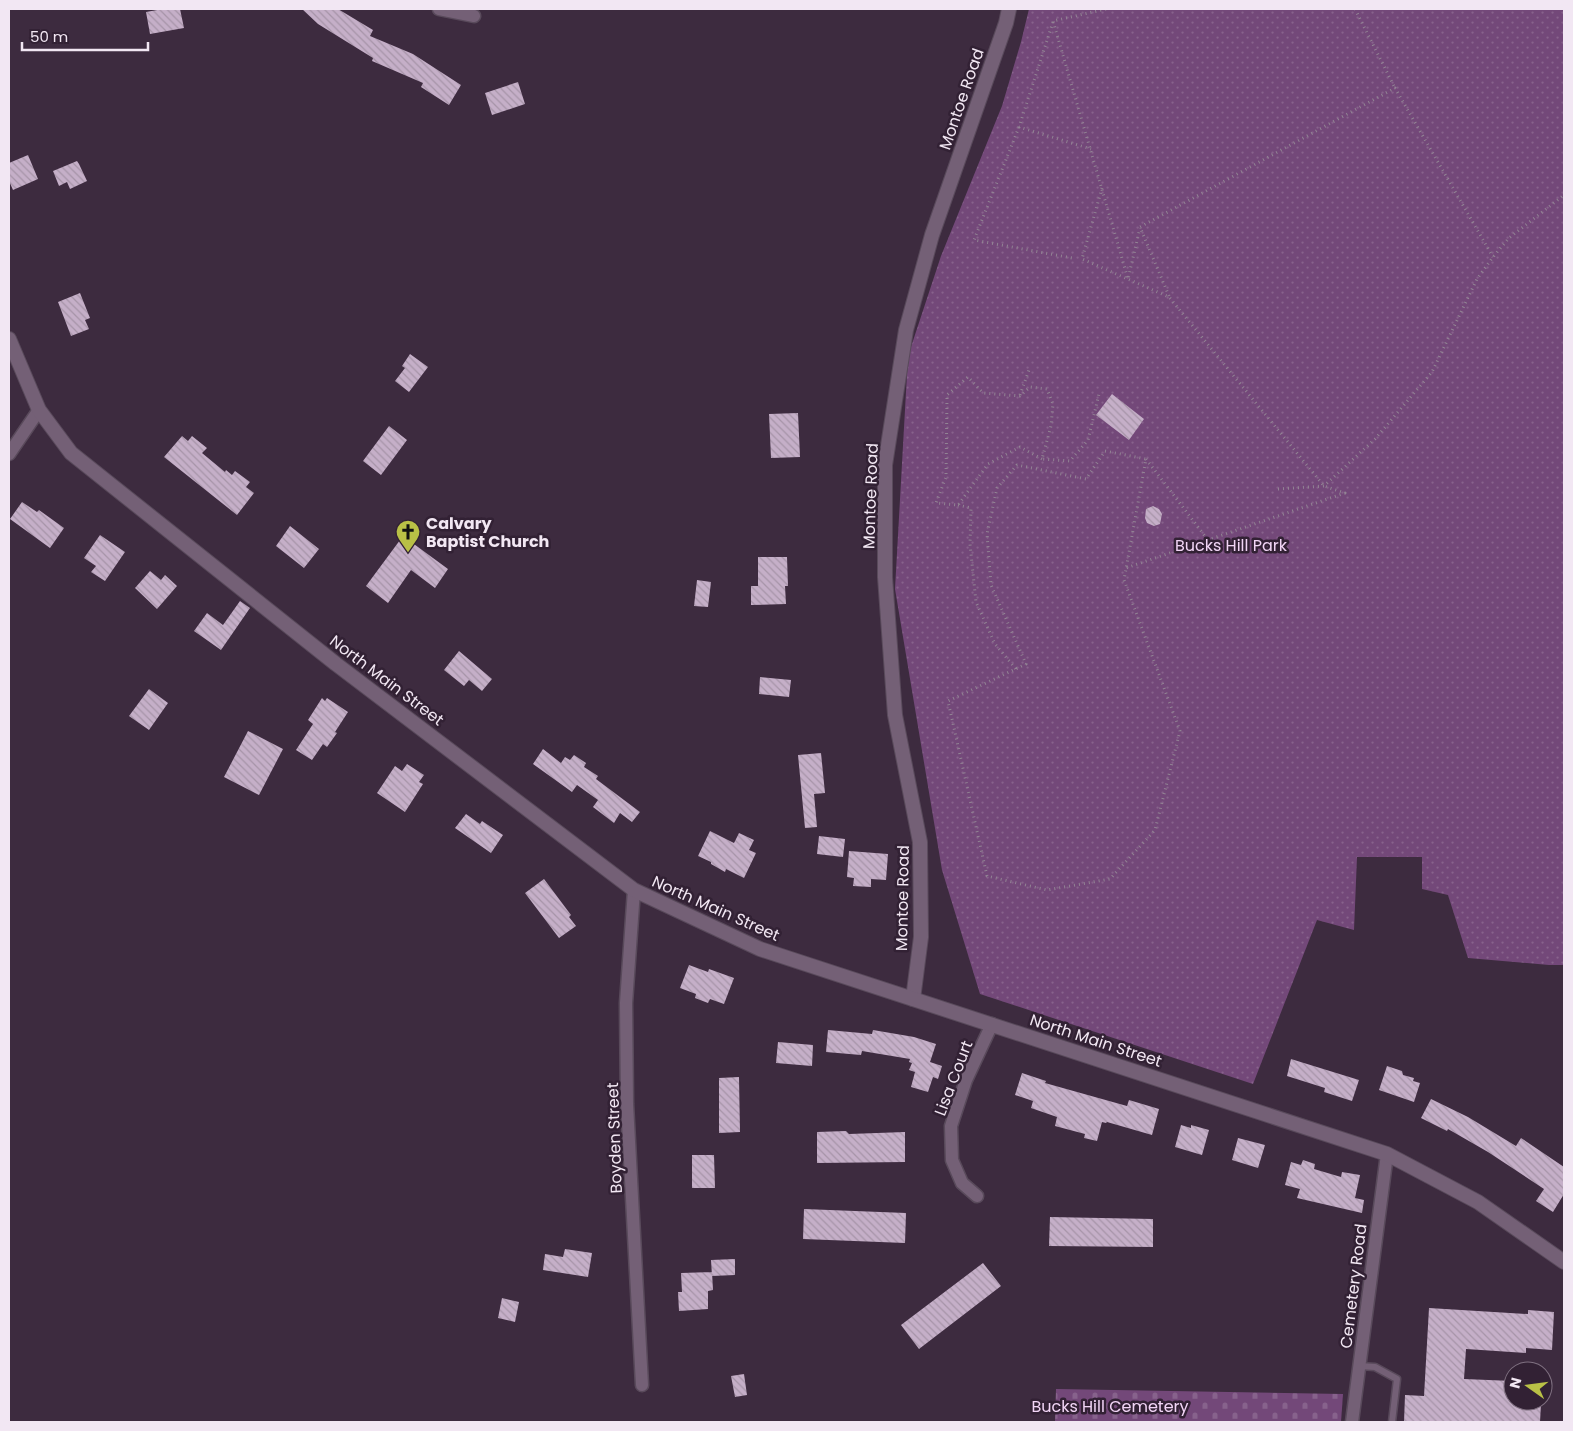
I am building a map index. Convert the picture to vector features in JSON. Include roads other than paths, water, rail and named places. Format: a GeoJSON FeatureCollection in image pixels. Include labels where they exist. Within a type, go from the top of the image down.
{"type":"FeatureCollection","features":[{"type":"Feature","properties":{"kind":"main road","name":"Montoe Road"},"geometry":{"type":"LineString","coordinates":[[913,999],[922,937],[920,842],[895,715],[884,577],[885,465],[906,330],[932,235],[1006,23],[1009,9]]}},
{"type":"Feature","properties":{"kind":"main road","name":"North Main Street"},"geometry":{"type":"LineString","coordinates":[[9,339],[39,410],[71,454],[336,664],[634,890],[760,950],[1387,1154],[1478,1202],[1564,1262]]}},
{"type":"Feature","properties":{"kind":"street"},"geometry":{"type":"LineString","coordinates":[[439,9],[474,16]]}},
{"type":"Feature","properties":{"kind":"street"},"geometry":{"type":"LineString","coordinates":[[9,454],[39,410]]}},
{"type":"Feature","properties":{"kind":"street","name":"Boyden Street"},"geometry":{"type":"LineString","coordinates":[[634,890],[626,1003],[628,1104],[642,1386]]}},
{"type":"Feature","properties":{"kind":"street","name":"Lisa Court"},"geometry":{"type":"LineString","coordinates":[[977,1196],[962,1183],[952,1160],[951,1126],[966,1080],[992,1024]]}},
{"type":"Feature","properties":{"kind":"street","name":"Cemetery Road"},"geometry":{"type":"LineString","coordinates":[[1352,1422],[1387,1154]]}},
{"type":"Feature","properties":{"kind":"lane"},"geometry":{"type":"LineString","coordinates":[[1359,1366],[1374,1367],[1397,1379],[1392,1422]]}},
{"type":"Feature","properties":{"kind":"place","name":"Calvary Baptist Church"},"geometry":{"type":"Point","coordinates":[408,553]}},
{"type":"Feature","properties":{"kind":"park label","name":"Bucks Hill Park"},"geometry":{"type":"Point","coordinates":[1231,545]}},
{"type":"Feature","properties":{"kind":"park label","name":"Bucks Hill Cemetery"},"geometry":{"type":"Point","coordinates":[1110,1406]}}]}
